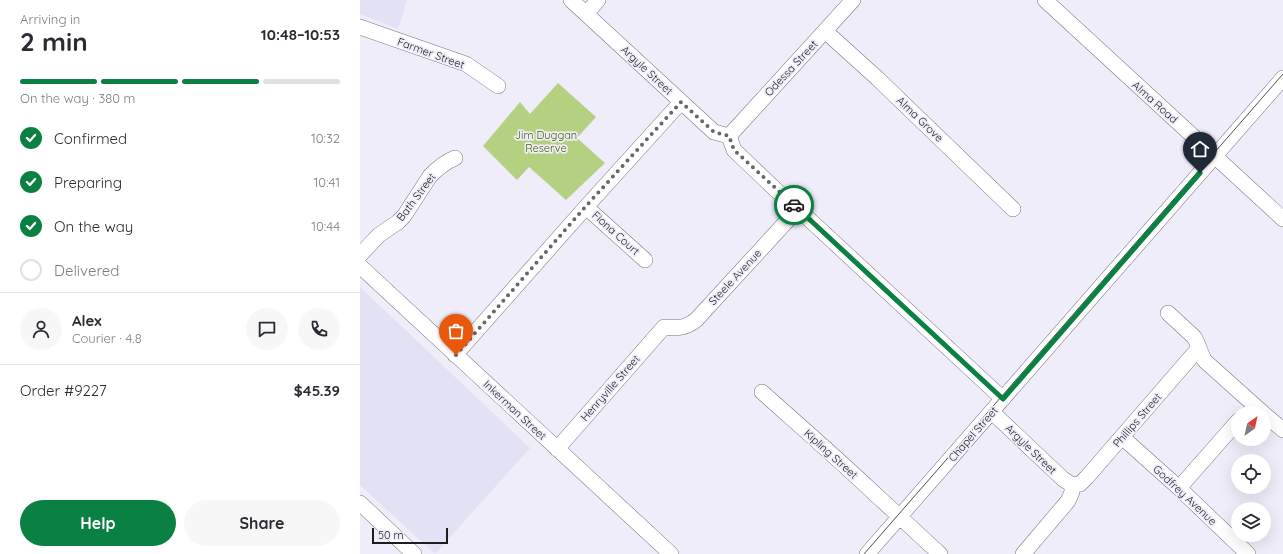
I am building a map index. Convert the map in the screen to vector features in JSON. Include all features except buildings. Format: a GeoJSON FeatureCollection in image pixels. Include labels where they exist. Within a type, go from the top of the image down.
{"type":"FeatureCollection","features":[{"type":"Feature","properties":{"kind":"street","name":"Argyle Street"},"geometry":{"type":"LineString","coordinates":[[571,0],[714,132],[729,136]]}},
{"type":"Feature","properties":{"kind":"street"},"geometry":{"type":"LineString","coordinates":[[586,14],[598,0]]}},
{"type":"Feature","properties":{"kind":"street","name":"Odessa Street"},"geometry":{"type":"LineString","coordinates":[[729,136],[853,0]]}},
{"type":"Feature","properties":{"kind":"street","name":"Alma Road"},"geometry":{"type":"LineString","coordinates":[[1045,0],[1283,219]]}},
{"type":"Feature","properties":{"kind":"street","name":"Farmer Street"},"geometry":{"type":"LineString","coordinates":[[360,27],[466,64],[498,86]]}},
{"type":"Feature","properties":{"kind":"street","name":"Alma Grove"},"geometry":{"type":"LineString","coordinates":[[825,31],[877,78],[1013,209]]}},
{"type":"Feature","properties":{"kind":"street","name":"Chapel Street"},"geometry":{"type":"LineString","coordinates":[[868,554],[1283,78]]}},
{"type":"Feature","properties":{"kind":"street"},"geometry":{"type":"LineString","coordinates":[[456,355],[586,206],[681,102]]}},
{"type":"Feature","properties":{"kind":"street"},"geometry":{"type":"LineString","coordinates":[[729,136],[734,150],[1003,399]]}},
{"type":"Feature","properties":{"kind":"street","name":"Bath Street"},"geometry":{"type":"LineString","coordinates":[[360,255],[379,235],[404,216],[430,176],[443,164],[455,158]]}},
{"type":"Feature","properties":{"kind":"street","name":"Fiona Court"},"geometry":{"type":"LineString","coordinates":[[586,206],[646,260]]}},
{"type":"Feature","properties":{"kind":"street","name":"Steele Avenue"},"geometry":{"type":"LineString","coordinates":[[664,327],[680,328],[696,320],[798,209]]}},
{"type":"Feature","properties":{"kind":"street","name":"Inkerman Street"},"geometry":{"type":"LineString","coordinates":[[360,266],[671,554]]}},
{"type":"Feature","properties":{"kind":"street"},"geometry":{"type":"LineString","coordinates":[[1168,313],[1194,337],[1197,342],[1198,350],[1205,361],[1251,406]]}},
{"type":"Feature","properties":{"kind":"street","name":"Henryville Street"},"geometry":{"type":"LineString","coordinates":[[557,449],[664,327]]}},
{"type":"Feature","properties":{"kind":"street","name":"Phillips Street"},"geometry":{"type":"LineString","coordinates":[[1072,485],[1083,482],[1198,350]]}},
{"type":"Feature","properties":{"kind":"street","name":"Kipling Street"},"geometry":{"type":"LineString","coordinates":[[762,392],[940,554]]}},
{"type":"Feature","properties":{"kind":"street","name":"Argyle Street"},"geometry":{"type":"LineString","coordinates":[[992,412],[1063,480],[1072,485]]}},
{"type":"Feature","properties":{"kind":"street"},"geometry":{"type":"LineString","coordinates":[[1271,422],[1283,430]]}},
{"type":"Feature","properties":{"kind":"street"},"geometry":{"type":"LineString","coordinates":[[1179,488],[1231,429]]}},
{"type":"Feature","properties":{"kind":"street","name":"Godfrey Avenue"},"geometry":{"type":"LineString","coordinates":[[1122,437],[1179,488],[1248,554]]}},
{"type":"Feature","properties":{"kind":"street"},"geometry":{"type":"LineString","coordinates":[[1023,554],[1068,500],[1072,492],[1072,485]]}},
{"type":"Feature","properties":{"kind":"street"},"geometry":{"type":"LineString","coordinates":[[360,503],[414,554]]}},
{"type":"Feature","properties":{"kind":"shaded area"},"geometry":{"type":"Polygon","coordinates":[[[360,0],[407,0],[398,29],[360,14],[360,0]]]}},
{"type":"Feature","properties":{"kind":"shaded area"},"geometry":{"type":"Polygon","coordinates":[[[360,287],[530,448],[435,554],[360,485],[360,287]]]}},
{"type":"Feature","properties":{"kind":"green space","name":"Jim Duggan Reserve"},"geometry":{"type":"Polygon","coordinates":[[[558,83],[596,117],[577,138],[605,163],[566,200],[529,167],[517,180],[483,146],[520,102],[530,114],[558,83]]]}},
{"type":"Feature","properties":{"kind":"tram line"},"geometry":{"type":"LineString","coordinates":[[864,554],[1283,74]]}},
{"type":"Feature","properties":{"kind":"way so far"},"geometry":{"type":"LineString","coordinates":[[456,355],[586,206],[681,102],[714,132],[729,136],[734,150],[794,205]]}},
{"type":"Feature","properties":{"kind":"route"},"geometry":{"type":"LineString","coordinates":[[794,205],[1003,399],[1200,173]]}}]}
